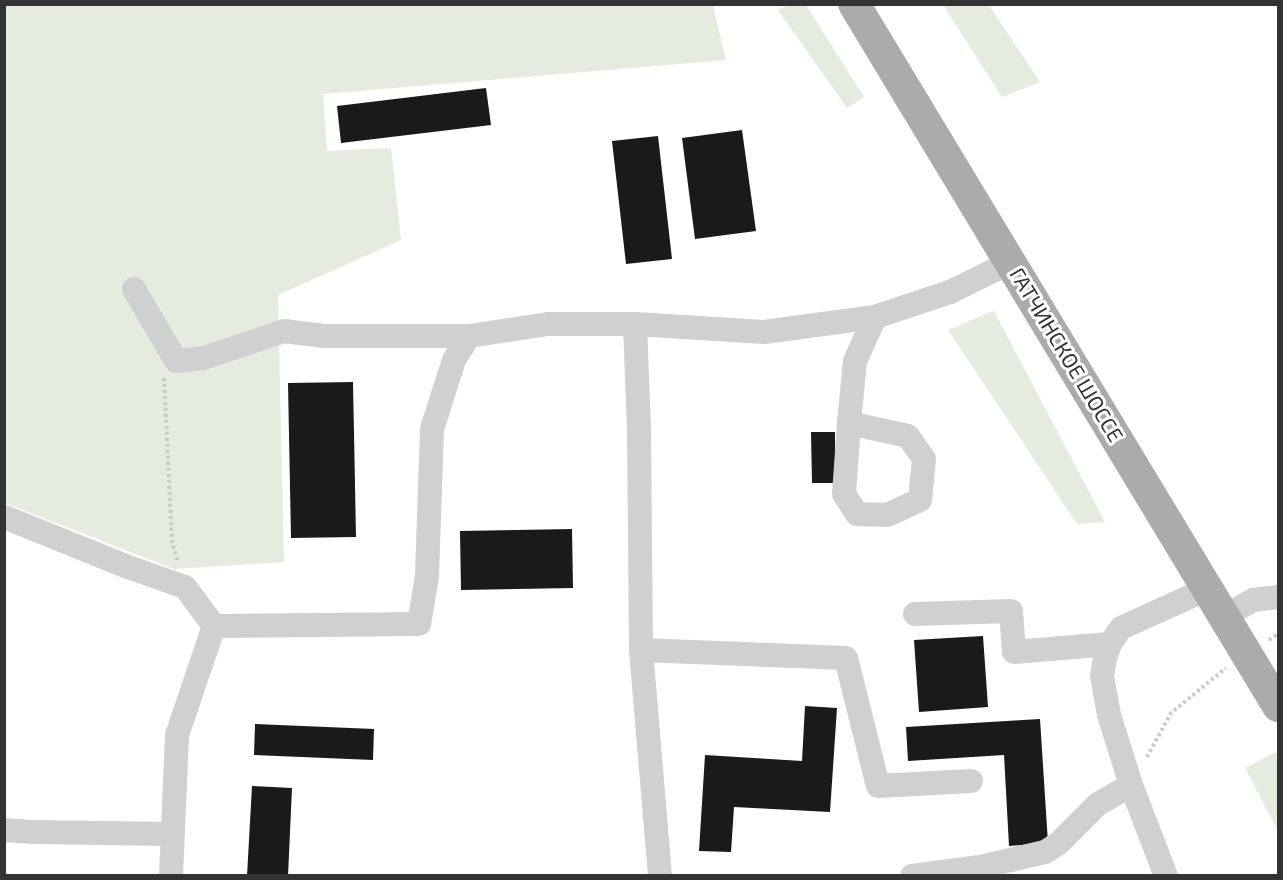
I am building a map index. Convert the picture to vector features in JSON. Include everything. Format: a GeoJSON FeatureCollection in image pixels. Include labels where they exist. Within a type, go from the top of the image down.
{"type":"FeatureCollection","features":[{"type":"Feature","properties":{"kind":"main road","name":"ГАТЧИНСКОЕ ШОССЕ"},"geometry":{"type":"LineString","coordinates":[[854,4],[1278,706]]}},
{"type":"Feature","properties":{"kind":"street"},"geometry":{"type":"LineString","coordinates":[[134,289],[176,361],[204,358],[284,332],[324,336],[469,336],[548,324],[635,324],[764,332],[875,317],[950,292],[1011,262]]}},
{"type":"Feature","properties":{"kind":"street"},"geometry":{"type":"LineString","coordinates":[[849,423],[855,361],[875,317]]}},
{"type":"Feature","properties":{"kind":"street"},"geometry":{"type":"LineString","coordinates":[[635,324],[639,430],[641,650],[660,876]]}},
{"type":"Feature","properties":{"kind":"street"},"geometry":{"type":"LineString","coordinates":[[214,626],[419,624],[427,576],[432,429],[454,360],[469,336]]}},
{"type":"Feature","properties":{"kind":"street"},"geometry":{"type":"LineString","coordinates":[[4,517],[128,567],[185,587],[214,626]]}},
{"type":"Feature","properties":{"kind":"street"},"geometry":{"type":"LineString","coordinates":[[1166,876],[1131,785],[1109,715],[1102,676],[1110,644],[1121,628],[1207,589]]}},
{"type":"Feature","properties":{"kind":"street"},"geometry":{"type":"LineString","coordinates":[[1224,617],[1253,600],[1278,597]]}},
{"type":"Feature","properties":{"kind":"street"},"geometry":{"type":"LineString","coordinates":[[915,614],[1011,611],[1014,652],[1110,644]]}},
{"type":"Feature","properties":{"kind":"street"},"geometry":{"type":"LineString","coordinates":[[171,876],[177,735],[214,626]]}},
{"type":"Feature","properties":{"kind":"street"},"geometry":{"type":"LineString","coordinates":[[641,650],[846,658],[878,786],[971,781]]}},
{"type":"Feature","properties":{"kind":"street"},"geometry":{"type":"LineString","coordinates":[[912,876],[963,873],[1045,852],[1059,843],[1098,804],[1131,785]]}},
{"type":"Feature","properties":{"kind":"street"},"geometry":{"type":"LineString","coordinates":[[4,830],[173,834]]}},
{"type":"Feature","properties":{"kind":"path"},"geometry":{"type":"LineString","coordinates":[[176,361],[163,379],[164,412],[169,456],[172,542],[185,587]]}},
{"type":"Feature","properties":{"kind":"path"},"geometry":{"type":"LineString","coordinates":[[1131,785],[1171,713],[1227,668]]}},
{"type":"Feature","properties":{"kind":"shaded area"},"geometry":{"type":"Polygon","coordinates":[[[4,5],[713,5],[726,60],[323,94],[327,151],[391,148],[401,240],[278,295],[284,562],[174,569],[5,503],[4,5]]]}},
{"type":"Feature","properties":{"kind":"shaded area"},"geometry":{"type":"Polygon","coordinates":[[[788,5],[806,5],[864,97],[847,108],[778,10],[788,5]]]}},
{"type":"Feature","properties":{"kind":"shaded area"},"geometry":{"type":"Polygon","coordinates":[[[943,5],[989,5],[1040,82],[1002,97],[943,5]]]}},
{"type":"Feature","properties":{"kind":"shaded area"},"geometry":{"type":"Polygon","coordinates":[[[994,311],[1105,522],[1077,524],[948,330],[994,311]]]}},
{"type":"Feature","properties":{"kind":"shaded area"},"geometry":{"type":"Polygon","coordinates":[[[1276,752],[1278,757],[1278,831],[1245,768],[1276,752]]]}},
{"type":"Feature","properties":{"kind":"building"},"geometry":{"type":"Polygon","coordinates":[[[486,88],[491,125],[341,143],[337,106],[486,88]]]}},
{"type":"Feature","properties":{"kind":"building"},"geometry":{"type":"Polygon","coordinates":[[[742,130],[756,231],[695,239],[682,138],[742,130]]]}},
{"type":"Feature","properties":{"kind":"building"},"geometry":{"type":"Polygon","coordinates":[[[658,136],[672,259],[626,264],[612,141],[658,136]]]}},
{"type":"Feature","properties":{"kind":"building"},"geometry":{"type":"Polygon","coordinates":[[[353,382],[356,537],[291,538],[288,383],[353,382]]]}},
{"type":"Feature","properties":{"kind":"building"},"geometry":{"type":"Polygon","coordinates":[[[811,432],[835,432],[835,483],[812,483],[811,432]]]}},
{"type":"Feature","properties":{"kind":"building"},"geometry":{"type":"Polygon","coordinates":[[[572,529],[573,588],[461,590],[460,531],[572,529]]]}},
{"type":"Feature","properties":{"kind":"building"},"geometry":{"type":"Polygon","coordinates":[[[983,636],[988,707],[919,712],[914,640],[983,636]]]}},
{"type":"Feature","properties":{"kind":"building"},"geometry":{"type":"Polygon","coordinates":[[[805,706],[837,708],[830,812],[734,807],[731,852],[699,851],[705,755],[802,761],[805,706]]]}},
{"type":"Feature","properties":{"kind":"building"},"geometry":{"type":"Polygon","coordinates":[[[1040,719],[1048,843],[1009,846],[1004,755],[908,761],[906,727],[1040,719]]]}},
{"type":"Feature","properties":{"kind":"building"},"geometry":{"type":"Polygon","coordinates":[[[255,724],[374,729],[373,760],[254,755],[255,724]]]}},
{"type":"Feature","properties":{"kind":"building"},"geometry":{"type":"Polygon","coordinates":[[[252,786],[292,788],[288,876],[247,876],[252,786]]]}}]}
